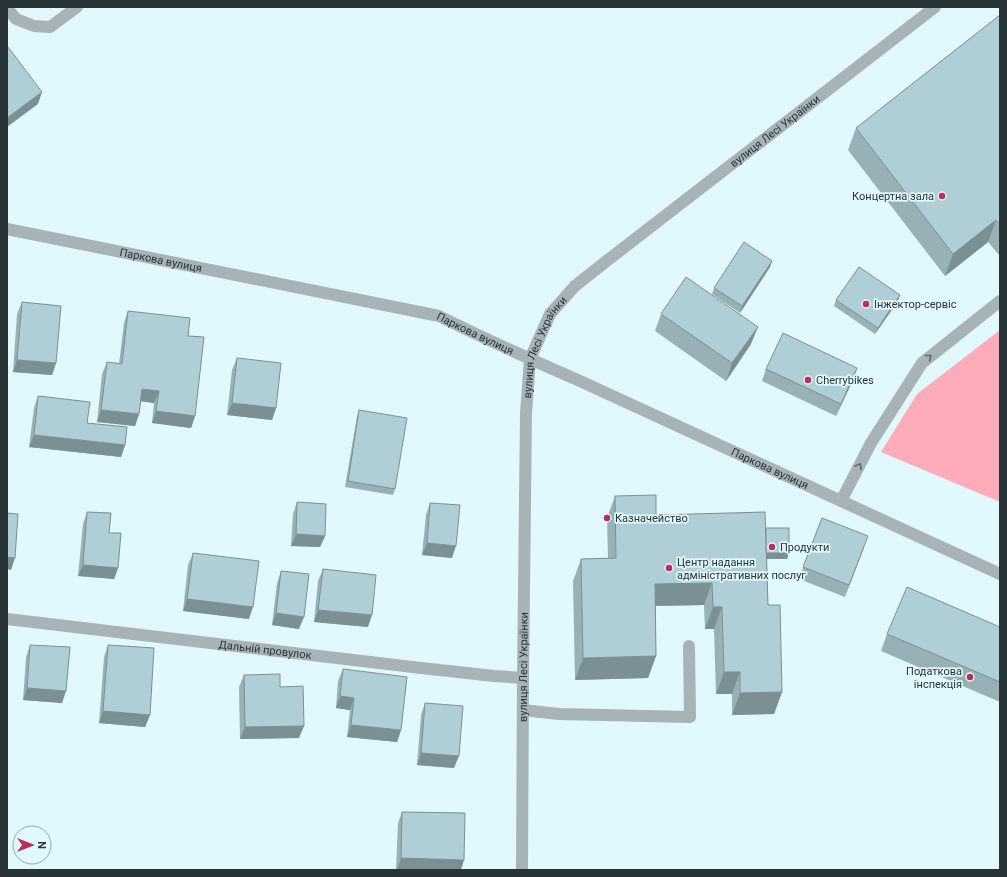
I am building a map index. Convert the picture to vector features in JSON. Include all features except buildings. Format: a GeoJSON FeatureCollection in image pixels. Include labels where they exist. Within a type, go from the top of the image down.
{"type":"FeatureCollection","features":[{"type":"Feature","properties":{"kind":"street"},"geometry":{"type":"LineString","coordinates":[[7,8],[16,19],[34,26],[50,27],[77,7]]}},
{"type":"Feature","properties":{"kind":"street","name":"вулиця Лесі Українки"},"geometry":{"type":"LineString","coordinates":[[522,870],[526,413],[530,359],[550,314],[575,286],[935,7]]}},
{"type":"Feature","properties":{"kind":"street","name":"Паркова вулиця"},"geometry":{"type":"LineString","coordinates":[[7,229],[440,316],[473,333],[1000,574]]}},
{"type":"Feature","properties":{"kind":"street"},"geometry":{"type":"LineString","coordinates":[[841,501],[871,443],[922,363],[1000,301]]}},
{"type":"Feature","properties":{"kind":"street","name":"Дальній провулок"},"geometry":{"type":"LineString","coordinates":[[7,619],[405,666],[523,678]]}},
{"type":"Feature","properties":{"kind":"street"},"geometry":{"type":"LineString","coordinates":[[523,710],[559,714],[690,717],[689,646]]}},
{"type":"Feature","properties":{"kind":"shaded area"},"geometry":{"type":"Polygon","coordinates":[[[1000,330],[1000,502],[881,452],[917,394],[1000,330]]]}},
{"type":"Feature","properties":{"kind":"place","name":"Концертна зала"},"geometry":{"type":"Point","coordinates":[942,196]}},
{"type":"Feature","properties":{"kind":"place","name":"Інжектор-сервіс"},"geometry":{"type":"Point","coordinates":[866,304]}},
{"type":"Feature","properties":{"kind":"place","name":"Сherrybikes"},"geometry":{"type":"Point","coordinates":[808,380]}},
{"type":"Feature","properties":{"kind":"place","name":"Казначейство"},"geometry":{"type":"Point","coordinates":[607,518]}},
{"type":"Feature","properties":{"kind":"place","name":"Продукти"},"geometry":{"type":"Point","coordinates":[772,547]}},
{"type":"Feature","properties":{"kind":"place","name":"Центр надання адміністративних послуг"},"geometry":{"type":"Point","coordinates":[669,568]}},
{"type":"Feature","properties":{"kind":"place","name":"Податкова інспекція"},"geometry":{"type":"Point","coordinates":[970,677]}}]}
